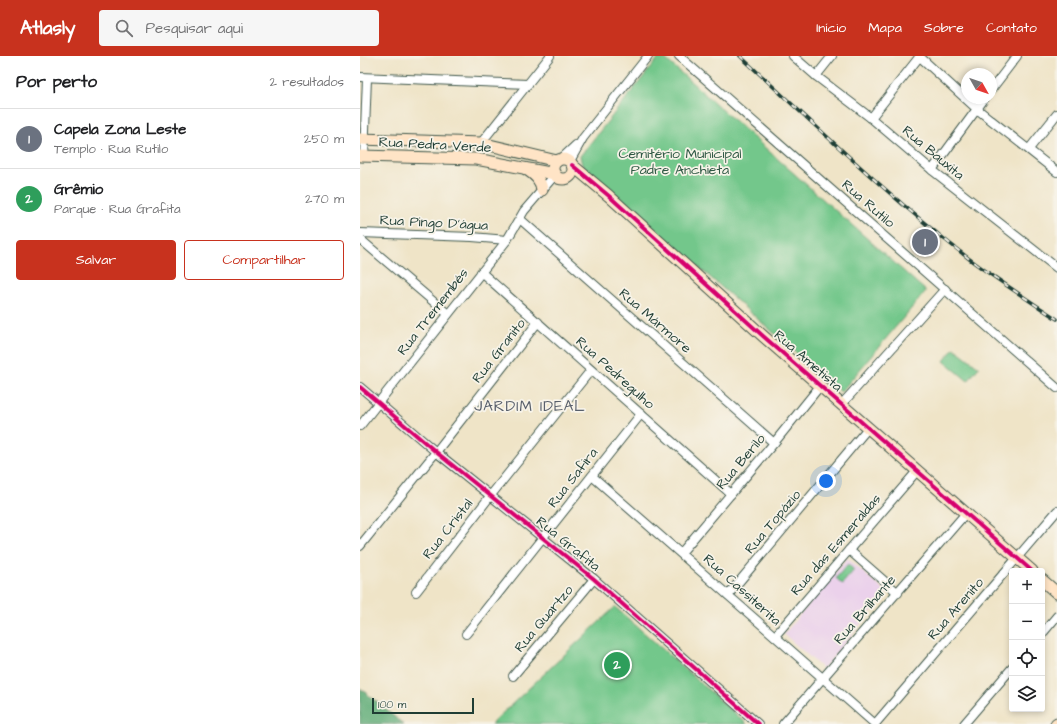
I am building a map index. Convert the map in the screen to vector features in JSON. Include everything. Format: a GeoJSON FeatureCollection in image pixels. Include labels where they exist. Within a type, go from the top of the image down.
{"type":"FeatureCollection","features":[{"type":"Feature","properties":{"kind":"street"},"geometry":{"type":"LineString","coordinates":[[481,143],[550,56]]}},
{"type":"Feature","properties":{"kind":"street","name":"Rua Tremembés"},"geometry":{"type":"LineString","coordinates":[[522,215],[562,168],[583,138],[648,56]]}},
{"type":"Feature","properties":{"kind":"street","name":"Rua Rutilo"},"geometry":{"type":"LineString","coordinates":[[679,56],[1057,388]]}},
{"type":"Feature","properties":{"kind":"street","name":"Rua Bauxita"},"geometry":{"type":"LineString","coordinates":[[793,56],[816,76],[871,118],[932,170],[1057,268]]}},
{"type":"Feature","properties":{"kind":"street"},"geometry":{"type":"LineString","coordinates":[[816,76],[832,56]]}},
{"type":"Feature","properties":{"kind":"street"},"geometry":{"type":"LineString","coordinates":[[871,118],[919,56],[977,109],[1057,172]]}},
{"type":"Feature","properties":{"kind":"street"},"geometry":{"type":"LineString","coordinates":[[997,82],[1017,56]]}},
{"type":"Feature","properties":{"kind":"street"},"geometry":{"type":"LineString","coordinates":[[362,156],[364,78],[528,84]]}},
{"type":"Feature","properties":{"kind":"street"},"geometry":{"type":"LineString","coordinates":[[932,170],[981,104]]}},
{"type":"Feature","properties":{"kind":"street"},"geometry":{"type":"LineString","coordinates":[[1029,149],[1057,114]]}},
{"type":"Feature","properties":{"kind":"street","name":"Rua Pedra Verde"},"geometry":{"type":"LineString","coordinates":[[363,139],[481,143],[562,168]]}},
{"type":"Feature","properties":{"kind":"street","name":"Rua Pedra Verde"},"geometry":{"type":"LineString","coordinates":[[362,156],[476,159],[526,169],[562,168]]}},
{"type":"Feature","properties":{"kind":"street","name":"Rua Tremembés"},"geometry":{"type":"LineString","coordinates":[[360,426],[507,240],[522,215],[562,168]]}},
{"type":"Feature","properties":{"kind":"street","name":"Rua Ametista"},"geometry":{"type":"LineString","coordinates":[[562,168],[609,196],[751,326],[1028,568]]}},
{"type":"Feature","properties":{"kind":"street"},"geometry":{"type":"LineString","coordinates":[[526,169],[536,177],[541,184],[542,190]]}},
{"type":"Feature","properties":{"kind":"street","name":"Rua Mármore"},"geometry":{"type":"LineString","coordinates":[[522,215],[774,443]]}},
{"type":"Feature","properties":{"kind":"street","name":"Rua Pingo D'água"},"geometry":{"type":"LineString","coordinates":[[360,233],[472,237],[507,240]]}},
{"type":"Feature","properties":{"kind":"street"},"geometry":{"type":"LineString","coordinates":[[360,239],[448,314]]}},
{"type":"Feature","properties":{"kind":"street","name":"Rua Pedregulho"},"geometry":{"type":"LineString","coordinates":[[481,272],[731,494]]}},
{"type":"Feature","properties":{"kind":"street"},"geometry":{"type":"LineString","coordinates":[[841,405],[945,289]]}},
{"type":"Feature","properties":{"kind":"street","name":"Rua Granito"},"geometry":{"type":"LineString","coordinates":[[360,546],[538,322]]}},
{"type":"Feature","properties":{"kind":"street","name":"Rua Cristal"},"geometry":{"type":"LineString","coordinates":[[416,592],[591,370]]}},
{"type":"Feature","properties":{"kind":"street","name":"Rua Berilo"},"geometry":{"type":"LineString","coordinates":[[681,553],[820,386]]}},
{"type":"Feature","properties":{"kind":"street","name":"Rua Grafita"},"geometry":{"type":"LineString","coordinates":[[360,387],[436,452],[594,579],[758,724]]}},
{"type":"Feature","properties":{"kind":"street","name":"Rua Safira"},"geometry":{"type":"LineString","coordinates":[[466,634],[641,414]]}},
{"type":"Feature","properties":{"kind":"street","name":"Rua Topázio"},"geometry":{"type":"LineString","coordinates":[[728,595],[868,428]]}},
{"type":"Feature","properties":{"kind":"street","name":"Rua das Esmeraldas"},"geometry":{"type":"LineString","coordinates":[[775,636],[917,471]]}},
{"type":"Feature","properties":{"kind":"street","name":"Rua Cassiterita"},"geometry":{"type":"LineString","coordinates":[[592,476],[875,724]]}},
{"type":"Feature","properties":{"kind":"street","name":"Rua Arenito"},"geometry":{"type":"LineString","coordinates":[[875,724],[1057,511]]}},
{"type":"Feature","properties":{"kind":"street","name":"Rua Brilhante"},"geometry":{"type":"LineString","coordinates":[[783,724],[966,513]]}},
{"type":"Feature","properties":{"kind":"street"},"geometry":{"type":"LineString","coordinates":[[849,550],[898,592]]}},
{"type":"Feature","properties":{"kind":"street","name":"Rua Quartzo"},"geometry":{"type":"LineString","coordinates":[[513,676],[594,579]]}},
{"type":"Feature","properties":{"kind":"street"},"geometry":{"type":"LineString","coordinates":[[1045,583],[1057,593]]}},
{"type":"Feature","properties":{"kind":"street"},"geometry":{"type":"LineString","coordinates":[[1045,630],[1057,616]]}},
{"type":"Feature","properties":{"kind":"street"},"geometry":{"type":"LineString","coordinates":[[964,724],[1009,672]]}},
{"type":"Feature","properties":{"kind":"shaded area"},"geometry":{"type":"Polygon","coordinates":[[[847,558],[887,593],[823,669],[784,634],[847,558]]]}},
{"type":"Feature","properties":{"kind":"green space","name":"Cemitério Municipal Padre Anchieta"},"geometry":{"type":"Polygon","coordinates":[[[660,56],[662,56],[926,291],[841,392],[582,165],[580,156],[660,56]]]}},
{"type":"Feature","properties":{"kind":"green space"},"geometry":{"type":"Polygon","coordinates":[[[954,348],[979,367],[968,381],[944,361],[954,348]]]}},
{"type":"Feature","properties":{"kind":"green space"},"geometry":{"type":"Polygon","coordinates":[[[848,564],[854,570],[842,584],[836,578],[848,564]]]}},
{"type":"Feature","properties":{"kind":"green space"},"geometry":{"type":"Polygon","coordinates":[[[615,607],[747,724],[491,724],[615,607]]]}},
{"type":"Feature","properties":{"kind":"green space"},"geometry":{"type":"Polygon","coordinates":[[[360,688],[403,724],[360,724],[360,688]]]}},
{"type":"Feature","properties":{"kind":"railway"},"geometry":{"type":"LineString","coordinates":[[740,56],[883,187],[942,237],[972,261],[1057,319]]}},
{"type":"Feature","properties":{"kind":"cycle path"},"geometry":{"type":"LineString","coordinates":[[572,165],[609,196],[763,336],[1029,568]]}},
{"type":"Feature","properties":{"kind":"cycle path"},"geometry":{"type":"LineString","coordinates":[[360,387],[436,452],[594,579],[758,724]]}},
{"type":"Feature","properties":{"kind":"place","name":"Capela Zona Leste"},"geometry":{"type":"Point","coordinates":[925,242]}},
{"type":"Feature","properties":{"kind":"place","name":"Grêmio"},"geometry":{"type":"Point","coordinates":[617,665]}},
{"type":"Feature","properties":{"kind":"district","name":"JARDIM IDEAL"},"geometry":{"type":"Point","coordinates":[530,406]}}]}
